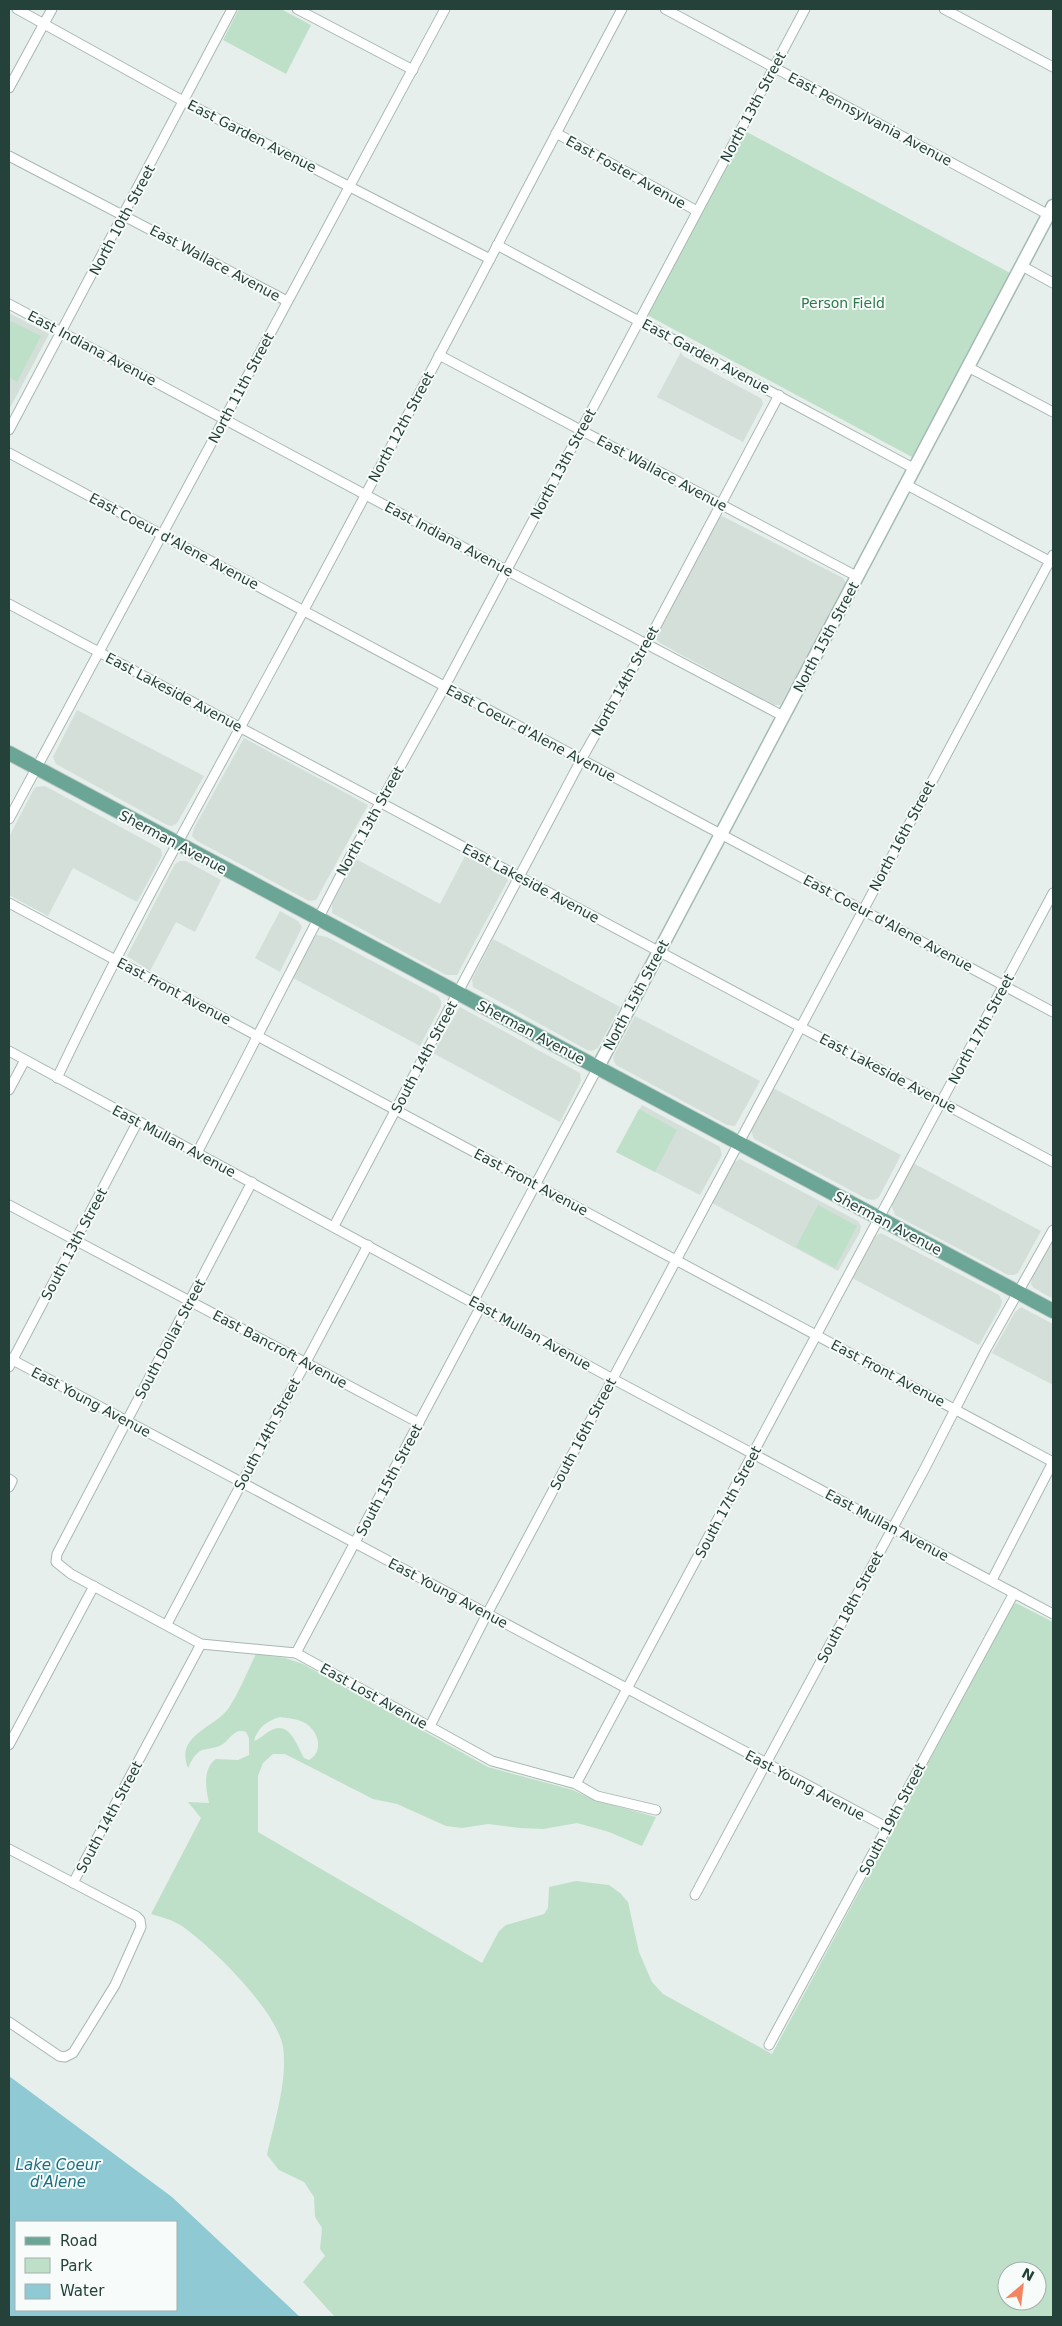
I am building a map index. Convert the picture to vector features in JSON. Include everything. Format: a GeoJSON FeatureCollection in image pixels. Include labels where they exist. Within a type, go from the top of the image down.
{"type":"FeatureCollection","features":[{"type":"Feature","properties":{"kind":"main road","name":"North 15th Street"},"geometry":{"type":"LineString","coordinates":[[598,1067],[1051,211]]}},
{"type":"Feature","properties":{"kind":"main road","name":"Sherman Avenue"},"geometry":{"type":"LineString","coordinates":[[9,753],[1053,1311]]}},
{"type":"Feature","properties":{"kind":"street","name":"East Garden Avenue"},"geometry":{"type":"LineString","coordinates":[[17,9],[183,101],[490,259]]}},
{"type":"Feature","properties":{"kind":"street"},"geometry":{"type":"LineString","coordinates":[[9,88],[52,9]]}},
{"type":"Feature","properties":{"kind":"street","name":"North 10th Street"},"geometry":{"type":"LineString","coordinates":[[9,430],[232,9]]}},
{"type":"Feature","properties":{"kind":"street"},"geometry":{"type":"LineString","coordinates":[[297,9],[413,70]]}},
{"type":"Feature","properties":{"kind":"street","name":"North 11th Street"},"geometry":{"type":"LineString","coordinates":[[9,819],[446,9]]}},
{"type":"Feature","properties":{"kind":"street","name":"North 12th Street"},"geometry":{"type":"LineString","coordinates":[[57,1078],[177,844],[304,609],[622,9]]}},
{"type":"Feature","properties":{"kind":"street","name":"East Pennsylvania Avenue"},"geometry":{"type":"LineString","coordinates":[[665,9],[1051,211]]}},
{"type":"Feature","properties":{"kind":"street","name":"North 13th Street"},"geometry":{"type":"LineString","coordinates":[[317,918],[444,686],[805,9]]}},
{"type":"Feature","properties":{"kind":"street"},"geometry":{"type":"LineString","coordinates":[[944,9],[1053,67]]}},
{"type":"Feature","properties":{"kind":"street","name":"East Foster Avenue"},"geometry":{"type":"LineString","coordinates":[[556,134],[697,211]]}},
{"type":"Feature","properties":{"kind":"street","name":"East Wallace Avenue"},"geometry":{"type":"LineString","coordinates":[[9,156],[287,301]]}},
{"type":"Feature","properties":{"kind":"street","name":"East Garden Avenue"},"geometry":{"type":"LineString","coordinates":[[497,245],[779,394],[915,469]]}},
{"type":"Feature","properties":{"kind":"street"},"geometry":{"type":"LineString","coordinates":[[1022,266],[1053,283]]}},
{"type":"Feature","properties":{"kind":"street","name":"East Indiana Avenue"},"geometry":{"type":"LineString","coordinates":[[9,304],[646,645],[784,716]]}},
{"type":"Feature","properties":{"kind":"street","name":"East Wallace Avenue"},"geometry":{"type":"LineString","coordinates":[[439,355],[858,577]]}},
{"type":"Feature","properties":{"kind":"street"},"geometry":{"type":"LineString","coordinates":[[968,367],[1053,412]]}},
{"type":"Feature","properties":{"kind":"street","name":"North 14th Street"},"geometry":{"type":"LineString","coordinates":[[457,993],[581,760],[646,645],[779,394]]}},
{"type":"Feature","properties":{"kind":"street","name":"East Coeur d'Alene Avenue"},"geometry":{"type":"LineString","coordinates":[[9,452],[1053,1012]]}},
{"type":"Feature","properties":{"kind":"street"},"geometry":{"type":"LineString","coordinates":[[906,485],[1052,559]]}},
{"type":"Feature","properties":{"kind":"street","name":"North 16th Street"},"geometry":{"type":"LineString","coordinates":[[738,1144],[1052,559]]}},
{"type":"Feature","properties":{"kind":"street","name":"East Lakeside Avenue"},"geometry":{"type":"LineString","coordinates":[[9,604],[1053,1162]]}},
{"type":"Feature","properties":{"kind":"street","name":"North 17th Street"},"geometry":{"type":"LineString","coordinates":[[879,1218],[1053,893]]}},
{"type":"Feature","properties":{"kind":"street","name":"East Front Avenue"},"geometry":{"type":"LineString","coordinates":[[9,904],[397,1109],[1053,1462]]}},
{"type":"Feature","properties":{"kind":"street"},"geometry":{"type":"LineString","coordinates":[[197,1153],[317,918]]}},
{"type":"Feature","properties":{"kind":"street","name":"South 14th Street"},"geometry":{"type":"LineString","coordinates":[[334,1226],[457,993]]}},
{"type":"Feature","properties":{"kind":"street","name":"East Mullan Avenue"},"geometry":{"type":"LineString","coordinates":[[9,1051],[368,1244],[613,1379],[1053,1614]]}},
{"type":"Feature","properties":{"kind":"street"},"geometry":{"type":"LineString","coordinates":[[9,1090],[25,1060]]}},
{"type":"Feature","properties":{"kind":"street","name":"South 15th Street"},"geometry":{"type":"LineString","coordinates":[[296,1654],[419,1423],[536,1185],[598,1067]]}},
{"type":"Feature","properties":{"kind":"street","name":"South 13th Street"},"geometry":{"type":"LineString","coordinates":[[10,1362],[76,1241],[138,1121]]}},
{"type":"Feature","properties":{"kind":"street","name":"South 16th Street"},"geometry":{"type":"LineString","coordinates":[[430,1726],[486,1614],[738,1144]]}},
{"type":"Feature","properties":{"kind":"street","name":"South Dollar Street"},"geometry":{"type":"LineString","coordinates":[[94,1586],[58,1564],[57,1554],[252,1182]]}},
{"type":"Feature","properties":{"kind":"street","name":"East Bancroft Avenue"},"geometry":{"type":"LineString","coordinates":[[9,1205],[419,1423]]}},
{"type":"Feature","properties":{"kind":"street","name":"South 17th Street"},"geometry":{"type":"LineString","coordinates":[[576,1784],[879,1218]]}},
{"type":"Feature","properties":{"kind":"street","name":"South 18th Street"},"geometry":{"type":"LineString","coordinates":[[695,1895],[893,1528],[1017,1292],[1053,1230]]}},
{"type":"Feature","properties":{"kind":"street","name":"South 14th Street"},"geometry":{"type":"LineString","coordinates":[[167,1624],[368,1244]]}},
{"type":"Feature","properties":{"kind":"street","name":"East Young Avenue"},"geometry":{"type":"LineString","coordinates":[[10,1362],[127,1421],[888,1828]]}},
{"type":"Feature","properties":{"kind":"street"},"geometry":{"type":"LineString","coordinates":[[992,1580],[1053,1462]]}},
{"type":"Feature","properties":{"kind":"street"},"geometry":{"type":"LineString","coordinates":[[9,1479],[12,1481],[9,1487]]}},
{"type":"Feature","properties":{"kind":"street"},"geometry":{"type":"LineString","coordinates":[[9,1746],[94,1586]]}},
{"type":"Feature","properties":{"kind":"street","name":"East Lost Avenue"},"geometry":{"type":"LineString","coordinates":[[94,1586],[201,1644],[296,1654],[492,1761],[576,1784],[597,1796],[656,1810]]}},
{"type":"Feature","properties":{"kind":"street","name":"South 19th Street"},"geometry":{"type":"LineString","coordinates":[[768,2045],[888,1828],[1014,1593]]}},
{"type":"Feature","properties":{"kind":"street","name":"South 14th Street"},"geometry":{"type":"LineString","coordinates":[[73,1883],[201,1644]]}},
{"type":"Feature","properties":{"kind":"street"},"geometry":{"type":"LineString","coordinates":[[9,1849],[136,1916],[140,1920],[141,1927],[104,2006],[73,2052],[65,2057],[59,2056],[9,2022]]}},
{"type":"Feature","properties":{"kind":"shaded area"},"geometry":{"type":"Polygon","coordinates":[[[9,313],[49,334],[9,410],[9,313]]]}},
{"type":"Feature","properties":{"kind":"shaded area"},"geometry":{"type":"Polygon","coordinates":[[[681,352],[683,356],[762,399],[763,404],[743,442],[657,397],[681,352]]]}},
{"type":"Feature","properties":{"kind":"shaded area"},"geometry":{"type":"Polygon","coordinates":[[[722,516],[843,578],[847,584],[780,705],[773,705],[660,643],[655,638],[719,518],[722,516]]]}},
{"type":"Feature","properties":{"kind":"shaded area"},"geometry":{"type":"Polygon","coordinates":[[[77,710],[204,776],[177,823],[172,826],[167,825],[56,764],[53,757],[77,710]]]}},
{"type":"Feature","properties":{"kind":"shaded area"},"geometry":{"type":"Polygon","coordinates":[[[244,738],[368,805],[316,900],[309,901],[197,841],[192,836],[194,828],[244,738]]]}},
{"type":"Feature","properties":{"kind":"shaded area"},"geometry":{"type":"Polygon","coordinates":[[[45,786],[161,849],[162,856],[137,902],[73,868],[48,916],[9,895],[9,837],[34,789],[45,786]]]}},
{"type":"Feature","properties":{"kind":"shaded area"},"geometry":{"type":"Polygon","coordinates":[[[465,856],[505,876],[508,880],[457,975],[446,975],[332,913],[332,904],[356,859],[440,904],[465,856]]]}},
{"type":"Feature","properties":{"kind":"shaded area"},"geometry":{"type":"Polygon","coordinates":[[[180,861],[186,861],[221,880],[195,932],[176,922],[150,971],[127,956],[175,864],[180,861]]]}},
{"type":"Feature","properties":{"kind":"shaded area"},"geometry":{"type":"Polygon","coordinates":[[[280,911],[298,921],[302,927],[280,972],[255,958],[280,911]]]}},
{"type":"Feature","properties":{"kind":"shaded area"},"geometry":{"type":"Polygon","coordinates":[[[316,935],[327,937],[438,996],[441,1006],[420,1046],[293,978],[316,935]]]}},
{"type":"Feature","properties":{"kind":"shaded area"},"geometry":{"type":"Polygon","coordinates":[[[493,939],[620,1007],[598,1048],[592,1051],[587,1050],[473,987],[472,979],[493,939]]]}},
{"type":"Feature","properties":{"kind":"shaded area"},"geometry":{"type":"Polygon","coordinates":[[[460,1007],[580,1073],[581,1081],[560,1122],[433,1053],[460,1007]]]}},
{"type":"Feature","properties":{"kind":"shaded area"},"geometry":{"type":"Polygon","coordinates":[[[635,1016],[760,1081],[735,1126],[727,1125],[616,1065],[613,1059],[614,1055],[635,1016]]]}},
{"type":"Feature","properties":{"kind":"shaded area"},"geometry":{"type":"Polygon","coordinates":[[[773,1088],[901,1155],[879,1197],[874,1200],[867,1199],[754,1139],[751,1130],[773,1088]]]}},
{"type":"Feature","properties":{"kind":"shaded area"},"geometry":{"type":"Polygon","coordinates":[[[642,1105],[720,1147],[722,1155],[700,1195],[616,1152],[642,1105]]]}},
{"type":"Feature","properties":{"kind":"shaded area"},"geometry":{"type":"Polygon","coordinates":[[[740,1159],[858,1221],[861,1226],[860,1232],[838,1271],[712,1203],[733,1163],[740,1159]]]}},
{"type":"Feature","properties":{"kind":"shaded area"},"geometry":{"type":"Polygon","coordinates":[[[913,1163],[1041,1231],[1018,1273],[1008,1275],[895,1215],[891,1204],[913,1163]]]}},
{"type":"Feature","properties":{"kind":"shaded area"},"geometry":{"type":"Polygon","coordinates":[[[881,1233],[999,1295],[1002,1301],[1001,1306],[979,1345],[852,1278],[874,1237],[881,1233]]]}},
{"type":"Feature","properties":{"kind":"shaded area"},"geometry":{"type":"Polygon","coordinates":[[[1053,1238],[1053,1299],[1034,1288],[1031,1284],[1032,1275],[1053,1238]]]}},
{"type":"Feature","properties":{"kind":"shaded area"},"geometry":{"type":"Polygon","coordinates":[[[1021,1307],[1053,1324],[1053,1385],[992,1353],[1015,1312],[1021,1307]]]}},
{"type":"Feature","properties":{"kind":"green space"},"geometry":{"type":"Polygon","coordinates":[[[239,9],[281,9],[311,25],[286,74],[223,40],[239,9]]]}},
{"type":"Feature","properties":{"kind":"green space","name":"Person Field"},"geometry":{"type":"Polygon","coordinates":[[[745,131],[1010,273],[915,455],[912,457],[649,316],[648,313],[745,131]]]}},
{"type":"Feature","properties":{"kind":"green space"},"geometry":{"type":"Polygon","coordinates":[[[11,321],[41,336],[17,382],[9,377],[9,326],[11,321]]]}},
{"type":"Feature","properties":{"kind":"green space"},"geometry":{"type":"Polygon","coordinates":[[[639,1109],[677,1130],[655,1172],[616,1152],[639,1109]]]}},
{"type":"Feature","properties":{"kind":"green space"},"geometry":{"type":"Polygon","coordinates":[[[818,1205],[857,1226],[835,1268],[796,1247],[818,1205]]]}},
{"type":"Feature","properties":{"kind":"green space"},"geometry":{"type":"Polygon","coordinates":[[[1016,1603],[1053,1622],[1053,2317],[335,2317],[303,2282],[325,2256],[320,2249],[322,2228],[315,2217],[314,2197],[304,2182],[279,2170],[267,2155],[280,2101],[284,2073],[283,2047],[278,2032],[256,1998],[210,1949],[178,1924],[151,1914],[201,1818],[188,1802],[209,1803],[206,1780],[212,1763],[216,1759],[238,1760],[249,1755],[249,1738],[246,1732],[239,1731],[220,1746],[200,1751],[188,1768],[185,1757],[191,1740],[228,1709],[256,1654],[285,1658],[303,1664],[488,1767],[573,1790],[594,1800],[656,1817],[642,1846],[609,1832],[577,1823],[543,1829],[488,1824],[462,1828],[446,1826],[397,1804],[373,1799],[285,1754],[273,1754],[263,1763],[258,1776],[258,1832],[482,1963],[499,1931],[506,1925],[544,1914],[548,1908],[549,1887],[576,1881],[609,1885],[628,1902],[639,1952],[652,1982],[663,1994],[772,2054],[1013,1605],[1016,1603]],[[280,1717],[271,1720],[258,1732],[254,1741],[275,1729],[287,1730],[295,1740],[304,1758],[309,1760],[317,1751],[318,1740],[316,1735],[308,1725],[280,1717]]]}},
{"type":"Feature","properties":{"kind":"water","name":"Lake Coeur d'Alene"},"geometry":{"type":"Polygon","coordinates":[[[9,2076],[172,2197],[300,2317],[9,2317],[9,2076]]]}}]}
